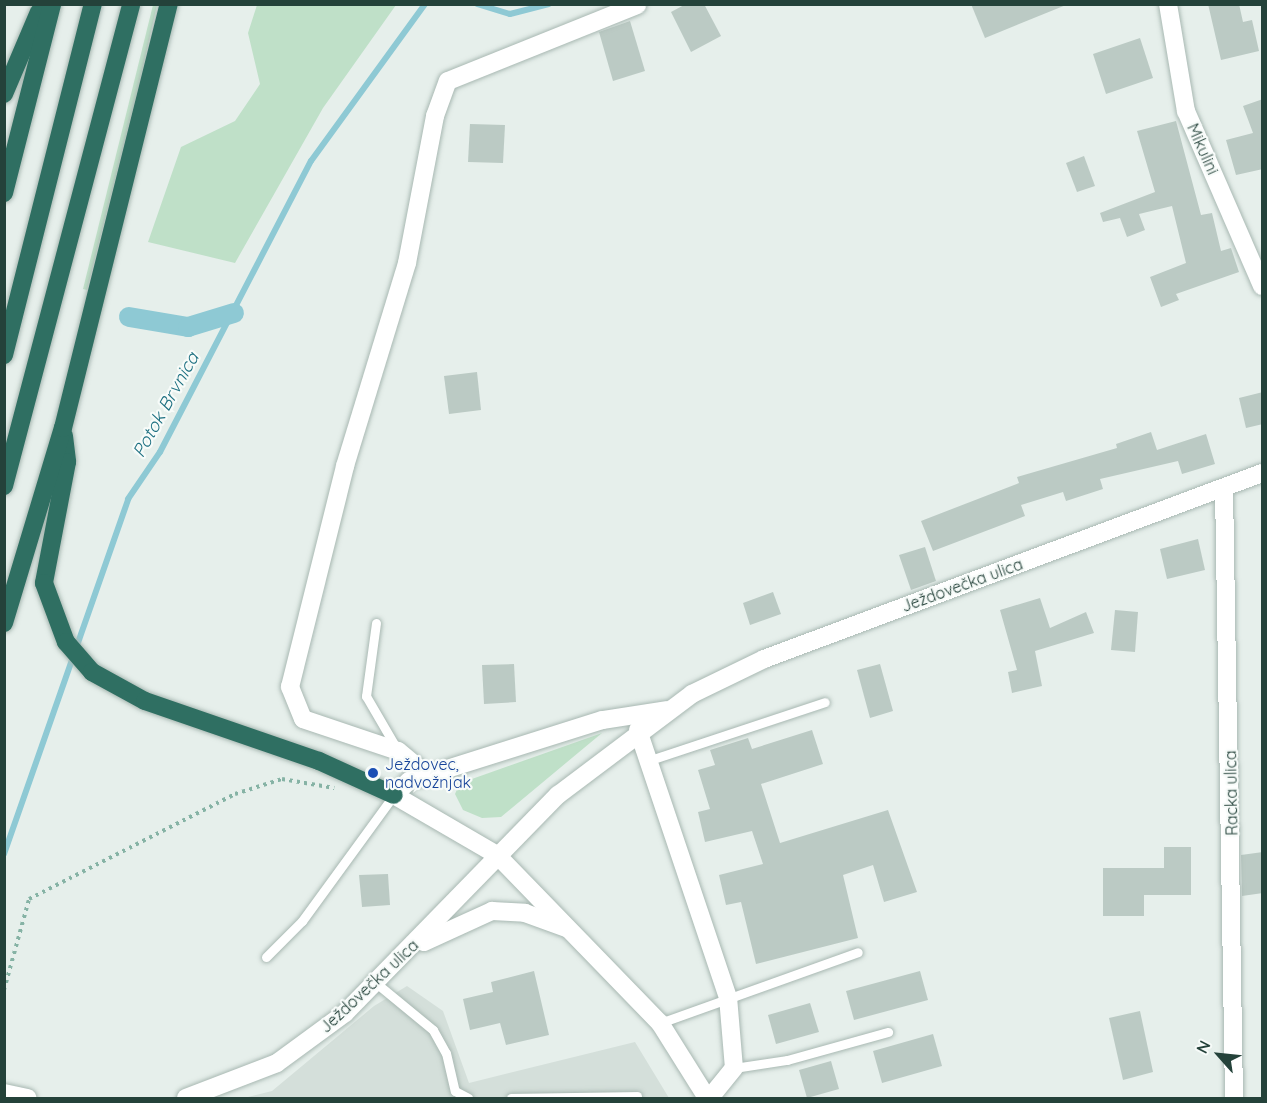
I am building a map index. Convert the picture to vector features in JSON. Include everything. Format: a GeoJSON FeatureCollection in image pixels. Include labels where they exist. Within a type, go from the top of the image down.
{"type":"FeatureCollection","features":[{"type":"Feature","properties":{"kind":"highway"},"geometry":{"type":"LineString","coordinates":[[4,94],[42,4]]}},
{"type":"Feature","properties":{"kind":"highway"},"geometry":{"type":"LineString","coordinates":[[4,192],[52,4]]}},
{"type":"Feature","properties":{"kind":"highway"},"geometry":{"type":"LineString","coordinates":[[4,355],[93,4]]}},
{"type":"Feature","properties":{"kind":"highway"},"geometry":{"type":"LineString","coordinates":[[4,486],[131,4]]}},
{"type":"Feature","properties":{"kind":"highway"},"geometry":{"type":"LineString","coordinates":[[4,623],[63,428],[169,4]]}},
{"type":"Feature","properties":{"kind":"highway"},"geometry":{"type":"LineString","coordinates":[[63,428],[67,462],[45,566],[56,623],[92,672],[145,701],[319,761],[394,795]]}},
{"type":"Feature","properties":{"kind":"street","name":"Mikulini"},"geometry":{"type":"LineString","coordinates":[[1168,4],[1186,111],[1263,286]]}},
{"type":"Feature","properties":{"kind":"street"},"geometry":{"type":"LineString","coordinates":[[428,777],[398,751],[303,719],[290,687],[345,466],[407,263],[435,116],[448,81],[637,5]]}},
{"type":"Feature","properties":{"kind":"street","name":"Ježdovečka ulica"},"geometry":{"type":"LineString","coordinates":[[186,1098],[276,1063],[376,983],[497,855],[558,795],[638,730],[667,710],[764,659],[1263,473]]}},
{"type":"Feature","properties":{"kind":"street","name":"Racka ulica"},"geometry":{"type":"LineString","coordinates":[[1224,488],[1234,1098]]}},
{"type":"Feature","properties":{"kind":"street","name":"Ježdovečka ulica"},"geometry":{"type":"LineString","coordinates":[[394,795],[409,781],[428,777],[603,720],[667,710]]}},
{"type":"Feature","properties":{"kind":"street"},"geometry":{"type":"LineString","coordinates":[[394,795],[497,855],[574,931],[660,1023],[709,1098],[734,1068],[728,997],[638,730]]}},
{"type":"Feature","properties":{"kind":"street"},"geometry":{"type":"LineString","coordinates":[[407,952],[492,911],[525,913],[574,931]]}},
{"type":"Feature","properties":{"kind":"street"},"geometry":{"type":"LineString","coordinates":[[4,1093],[27,1098]]}},
{"type":"Feature","properties":{"kind":"lane"},"geometry":{"type":"LineString","coordinates":[[376,623],[366,696],[398,751]]}},
{"type":"Feature","properties":{"kind":"lane"},"geometry":{"type":"LineString","coordinates":[[650,760],[825,702]]}},
{"type":"Feature","properties":{"kind":"lane"},"geometry":{"type":"LineString","coordinates":[[266,957],[315,903],[394,795]]}},
{"type":"Feature","properties":{"kind":"lane"},"geometry":{"type":"LineString","coordinates":[[660,1023],[858,952]]}},
{"type":"Feature","properties":{"kind":"lane"},"geometry":{"type":"LineString","coordinates":[[376,983],[433,1030],[446,1053],[455,1091],[468,1098]]}},
{"type":"Feature","properties":{"kind":"lane"},"geometry":{"type":"LineString","coordinates":[[734,1068],[787,1060],[888,1032]]}},
{"type":"Feature","properties":{"kind":"lane"},"geometry":{"type":"LineString","coordinates":[[511,1098],[636,1096]]}},
{"type":"Feature","properties":{"kind":"path"},"geometry":{"type":"LineString","coordinates":[[4,990],[28,899],[235,794],[282,778],[340,789]]}},
{"type":"Feature","properties":{"kind":"shaded area"},"geometry":{"type":"Polygon","coordinates":[[[407,986],[443,1011],[469,1083],[635,1042],[669,1098],[244,1098],[272,1091],[374,1006],[407,986]]]}},
{"type":"Feature","properties":{"kind":"green space"},"geometry":{"type":"Polygon","coordinates":[[[153,5],[157,5],[139,85],[87,290],[83,289],[153,5]]]}},
{"type":"Feature","properties":{"kind":"green space"},"geometry":{"type":"Polygon","coordinates":[[[257,5],[396,5],[323,108],[235,263],[148,242],[181,147],[235,121],[260,84],[248,33],[257,5]]]}},
{"type":"Feature","properties":{"kind":"green space"},"geometry":{"type":"Polygon","coordinates":[[[602,733],[501,817],[482,818],[463,810],[455,794],[463,776],[469,780],[602,733]]]}},
{"type":"Feature","properties":{"kind":"building"},"geometry":{"type":"Polygon","coordinates":[[[686,4],[704,4],[721,36],[691,52],[671,12],[686,4]]]}},
{"type":"Feature","properties":{"kind":"building"},"geometry":{"type":"Polygon","coordinates":[[[971,4],[1066,4],[1066,5],[985,38],[971,4]]]}},
{"type":"Feature","properties":{"kind":"building"},"geometry":{"type":"Polygon","coordinates":[[[1208,4],[1239,4],[1243,22],[1252,20],[1259,51],[1221,60],[1208,4]]]}},
{"type":"Feature","properties":{"kind":"building"},"geometry":{"type":"Polygon","coordinates":[[[630,21],[645,71],[613,81],[599,32],[630,21]]]}},
{"type":"Feature","properties":{"kind":"building"},"geometry":{"type":"Polygon","coordinates":[[[1140,38],[1153,78],[1106,94],[1093,54],[1140,38]]]}},
{"type":"Feature","properties":{"kind":"building"},"geometry":{"type":"Polygon","coordinates":[[[1263,99],[1263,169],[1236,175],[1226,140],[1253,133],[1243,106],[1263,99]]]}},
{"type":"Feature","properties":{"kind":"building"},"geometry":{"type":"Polygon","coordinates":[[[1176,121],[1201,215],[1212,213],[1221,251],[1231,248],[1239,272],[1176,294],[1179,300],[1161,307],[1150,277],[1186,263],[1172,206],[1139,214],[1145,230],[1127,237],[1120,218],[1103,222],[1100,213],[1155,192],[1137,131],[1176,121]]]}},
{"type":"Feature","properties":{"kind":"building"},"geometry":{"type":"Polygon","coordinates":[[[470,124],[505,125],[503,163],[468,162],[470,124]]]}},
{"type":"Feature","properties":{"kind":"building"},"geometry":{"type":"Polygon","coordinates":[[[1084,156],[1095,186],[1077,192],[1066,163],[1084,156]]]}},
{"type":"Feature","properties":{"kind":"building"},"geometry":{"type":"Polygon","coordinates":[[[477,372],[481,410],[449,414],[444,376],[477,372]]]}},
{"type":"Feature","properties":{"kind":"building"},"geometry":{"type":"Polygon","coordinates":[[[1263,392],[1263,424],[1246,428],[1239,398],[1263,392]]]}},
{"type":"Feature","properties":{"kind":"building"},"geometry":{"type":"Polygon","coordinates":[[[1151,432],[1157,450],[1206,434],[1215,464],[1182,474],[1178,461],[1100,479],[1103,489],[1066,501],[1063,492],[1021,505],[1025,516],[933,551],[921,521],[1019,483],[1017,477],[1117,448],[1116,444],[1151,432]]]}},
{"type":"Feature","properties":{"kind":"building"},"geometry":{"type":"Polygon","coordinates":[[[1198,539],[1205,570],[1167,579],[1160,549],[1198,539]]]}},
{"type":"Feature","properties":{"kind":"building"},"geometry":{"type":"Polygon","coordinates":[[[925,547],[936,581],[911,590],[899,555],[925,547]]]}},
{"type":"Feature","properties":{"kind":"building"},"geometry":{"type":"Polygon","coordinates":[[[773,592],[781,614],[750,625],[743,603],[773,592]]]}},
{"type":"Feature","properties":{"kind":"building"},"geometry":{"type":"Polygon","coordinates":[[[1040,598],[1050,628],[1086,612],[1094,633],[1035,651],[1042,686],[1012,693],[1008,672],[1017,670],[1000,610],[1040,598]]]}},
{"type":"Feature","properties":{"kind":"building"},"geometry":{"type":"Polygon","coordinates":[[[1115,610],[1138,612],[1135,652],[1111,650],[1115,610]]]}},
{"type":"Feature","properties":{"kind":"building"},"geometry":{"type":"Polygon","coordinates":[[[514,664],[516,702],[484,704],[482,665],[514,664]]]}},
{"type":"Feature","properties":{"kind":"building"},"geometry":{"type":"Polygon","coordinates":[[[880,664],[893,711],[870,718],[857,670],[880,664]]]}},
{"type":"Feature","properties":{"kind":"building"},"geometry":{"type":"Polygon","coordinates":[[[812,730],[823,764],[761,784],[780,843],[888,810],[917,892],[884,902],[873,865],[843,875],[858,938],[756,964],[741,902],[726,905],[719,875],[763,864],[752,831],[705,842],[698,812],[710,809],[698,770],[715,765],[710,750],[748,738],[752,749],[812,730]]]}},
{"type":"Feature","properties":{"kind":"building"},"geometry":{"type":"Polygon","coordinates":[[[1164,847],[1191,847],[1191,895],[1144,895],[1144,916],[1103,916],[1103,868],[1164,868],[1164,847]]]}},
{"type":"Feature","properties":{"kind":"building"},"geometry":{"type":"Polygon","coordinates":[[[1263,852],[1263,893],[1242,896],[1241,855],[1263,852]]]}},
{"type":"Feature","properties":{"kind":"building"},"geometry":{"type":"Polygon","coordinates":[[[388,874],[390,905],[362,907],[359,875],[388,874]]]}},
{"type":"Feature","properties":{"kind":"building"},"geometry":{"type":"Polygon","coordinates":[[[534,971],[549,1035],[506,1045],[500,1023],[470,1030],[463,999],[493,992],[491,982],[534,971]]]}},
{"type":"Feature","properties":{"kind":"building"},"geometry":{"type":"Polygon","coordinates":[[[920,971],[928,1000],[854,1020],[846,991],[920,971]]]}},
{"type":"Feature","properties":{"kind":"building"},"geometry":{"type":"Polygon","coordinates":[[[810,1003],[819,1032],[776,1044],[768,1015],[810,1003]]]}},
{"type":"Feature","properties":{"kind":"building"},"geometry":{"type":"Polygon","coordinates":[[[1140,1011],[1153,1072],[1123,1080],[1109,1018],[1140,1011]]]}},
{"type":"Feature","properties":{"kind":"building"},"geometry":{"type":"Polygon","coordinates":[[[933,1034],[942,1066],[882,1083],[873,1051],[933,1034]]]}},
{"type":"Feature","properties":{"kind":"building"},"geometry":{"type":"Polygon","coordinates":[[[831,1061],[839,1089],[807,1098],[799,1070],[831,1061]]]}},
{"type":"Feature","properties":{"kind":"waterway","name":"Potok Brvnica"},"geometry":{"type":"LineString","coordinates":[[4,854],[128,499],[160,452],[311,161],[425,4]]}},
{"type":"Feature","properties":{"kind":"waterway","name":"Potok Brvnica"},"geometry":{"type":"LineString","coordinates":[[477,4],[510,14],[549,4]]}},
{"type":"Feature","properties":{"kind":"waterway"},"geometry":{"type":"LineString","coordinates":[[129,317],[188,327],[234,313]]}},
{"type":"Feature","properties":{"kind":"place","name":"Ježdovec, nadvožnjak"},"geometry":{"type":"Point","coordinates":[373,773]}}]}
